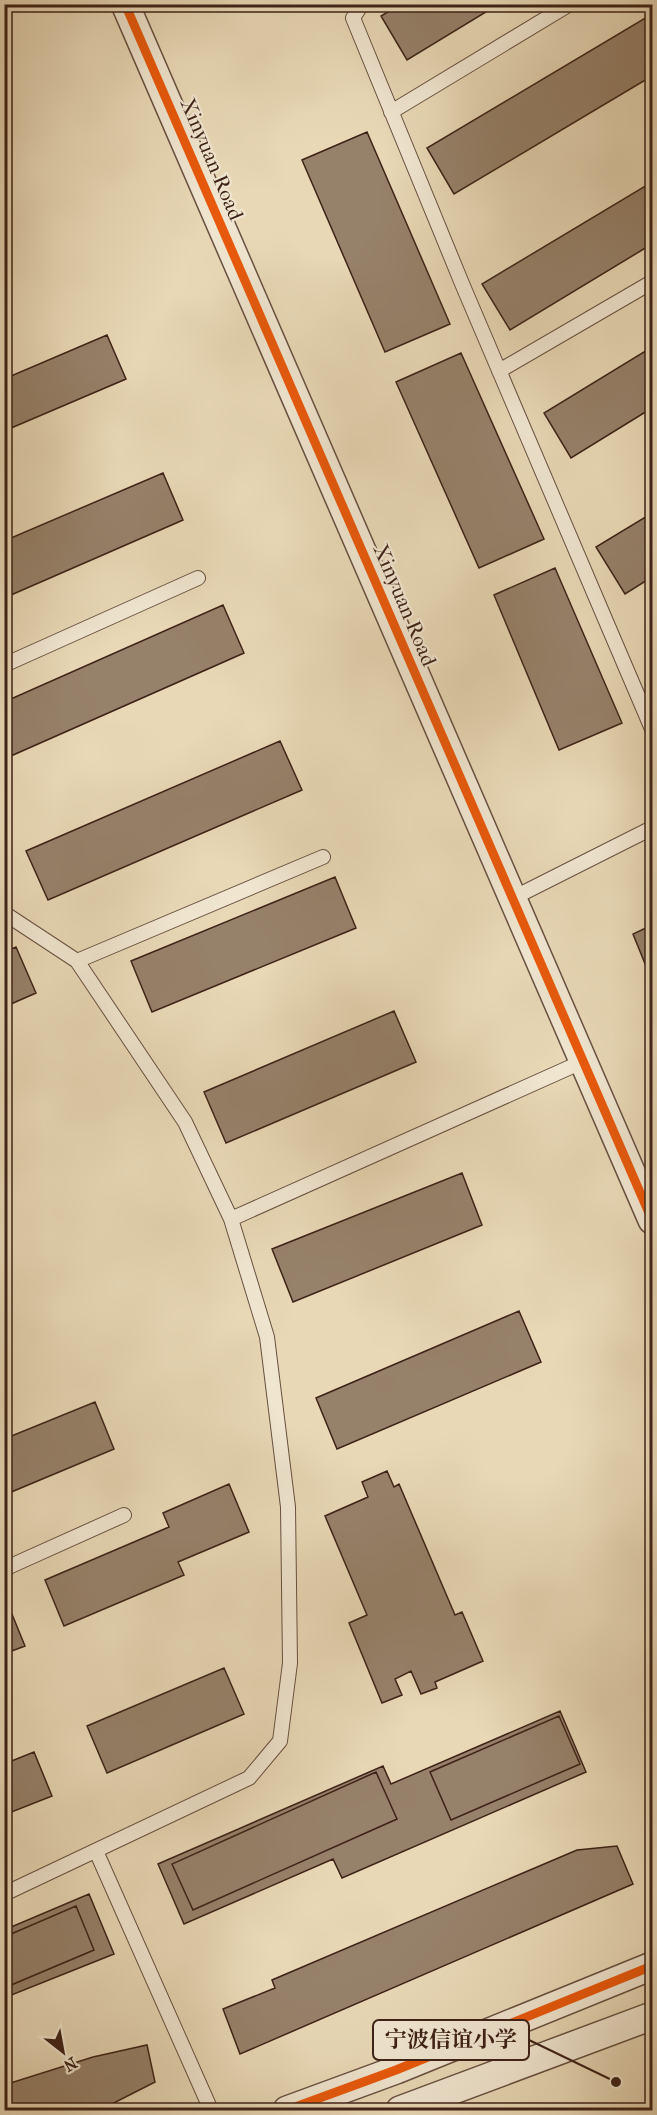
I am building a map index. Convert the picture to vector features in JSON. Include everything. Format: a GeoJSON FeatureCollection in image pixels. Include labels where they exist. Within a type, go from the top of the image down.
{"type":"FeatureCollection","features":[{"type":"Feature","properties":{"kind":"street","name":"Xinyuan Road"},"geometry":{"type":"LineString","coordinates":[[125,4],[652,1220]]}},
{"type":"Feature","properties":{"kind":"street"},"geometry":{"type":"LineString","coordinates":[[286,2110],[396,2070],[652,1966]]}},
{"type":"Feature","properties":{"kind":"street"},"geometry":{"type":"LineString","coordinates":[[400,2110],[652,2016]]}},
{"type":"Feature","properties":{"kind":"lane"},"geometry":{"type":"LineString","coordinates":[[362,4],[353,18],[499,370],[652,729]]}},
{"type":"Feature","properties":{"kind":"lane"},"geometry":{"type":"LineString","coordinates":[[391,112],[570,4]]}},
{"type":"Feature","properties":{"kind":"lane"},"geometry":{"type":"LineString","coordinates":[[499,370],[652,282]]}},
{"type":"Feature","properties":{"kind":"lane"},"geometry":{"type":"LineString","coordinates":[[4,665],[198,578]]}},
{"type":"Feature","properties":{"kind":"lane"},"geometry":{"type":"LineString","coordinates":[[513,898],[652,828]]}},
{"type":"Feature","properties":{"kind":"lane"},"geometry":{"type":"LineString","coordinates":[[77,961],[323,857]]}},
{"type":"Feature","properties":{"kind":"lane"},"geometry":{"type":"LineString","coordinates":[[4,913],[77,961],[185,1122],[231,1219],[267,1337],[288,1507],[290,1663],[280,1741],[249,1778],[4,1893]]}},
{"type":"Feature","properties":{"kind":"lane"},"geometry":{"type":"LineString","coordinates":[[231,1219],[584,1061]]}},
{"type":"Feature","properties":{"kind":"lane"},"geometry":{"type":"LineString","coordinates":[[4,1569],[124,1515]]}},
{"type":"Feature","properties":{"kind":"lane"},"geometry":{"type":"LineString","coordinates":[[96,1851],[211,2110]]}},
{"type":"Feature","properties":{"kind":"building"},"geometry":{"type":"Polygon","coordinates":[[[401,4],[499,4],[407,60],[381,16],[401,4]]]}},
{"type":"Feature","properties":{"kind":"building"},"geometry":{"type":"Polygon","coordinates":[[[647,17],[652,26],[652,76],[454,194],[427,148],[647,17]]]}},
{"type":"Feature","properties":{"kind":"building"},"geometry":{"type":"Polygon","coordinates":[[[367,132],[450,324],[385,352],[302,160],[367,132]]]}},
{"type":"Feature","properties":{"kind":"building"},"geometry":{"type":"Polygon","coordinates":[[[652,182],[652,244],[510,330],[482,284],[652,182]]]}},
{"type":"Feature","properties":{"kind":"building"},"geometry":{"type":"Polygon","coordinates":[[[107,335],[126,379],[4,431],[4,379],[107,335]]]}},
{"type":"Feature","properties":{"kind":"building"},"geometry":{"type":"Polygon","coordinates":[[[652,347],[652,408],[571,458],[544,413],[652,347]]]}},
{"type":"Feature","properties":{"kind":"building"},"geometry":{"type":"Polygon","coordinates":[[[461,353],[544,539],[479,568],[396,382],[461,353]]]}},
{"type":"Feature","properties":{"kind":"building"},"geometry":{"type":"Polygon","coordinates":[[[163,473],[183,520],[4,598],[4,541],[163,473]]]}},
{"type":"Feature","properties":{"kind":"building"},"geometry":{"type":"Polygon","coordinates":[[[652,513],[652,577],[625,594],[596,547],[652,513]]]}},
{"type":"Feature","properties":{"kind":"building"},"geometry":{"type":"Polygon","coordinates":[[[555,568],[622,723],[559,750],[494,595],[555,568]]]}},
{"type":"Feature","properties":{"kind":"building"},"geometry":{"type":"Polygon","coordinates":[[[223,605],[244,653],[4,759],[4,702],[223,605]]]}},
{"type":"Feature","properties":{"kind":"building"},"geometry":{"type":"Polygon","coordinates":[[[280,741],[302,790],[48,900],[26,851],[280,741]]]}},
{"type":"Feature","properties":{"kind":"building"},"geometry":{"type":"Polygon","coordinates":[[[335,877],[356,928],[152,1012],[131,961],[335,877]]]}},
{"type":"Feature","properties":{"kind":"building"},"geometry":{"type":"Polygon","coordinates":[[[652,925],[652,981],[633,934],[652,925]]]}},
{"type":"Feature","properties":{"kind":"building"},"geometry":{"type":"Polygon","coordinates":[[[16,947],[36,993],[4,1007],[4,952],[16,947]]]}},
{"type":"Feature","properties":{"kind":"building"},"geometry":{"type":"Polygon","coordinates":[[[394,1011],[416,1062],[226,1143],[204,1092],[394,1011]]]}},
{"type":"Feature","properties":{"kind":"building"},"geometry":{"type":"Polygon","coordinates":[[[462,1173],[482,1225],[293,1302],[272,1249],[462,1173]]]}},
{"type":"Feature","properties":{"kind":"building"},"geometry":{"type":"Polygon","coordinates":[[[519,1311],[541,1362],[337,1449],[316,1398],[519,1311]]]}},
{"type":"Feature","properties":{"kind":"building"},"geometry":{"type":"Polygon","coordinates":[[[95,1402],[114,1449],[4,1495],[4,1439],[95,1402]]]}},
{"type":"Feature","properties":{"kind":"building"},"geometry":{"type":"Polygon","coordinates":[[[387,1471],[394,1487],[399,1484],[455,1615],[462,1612],[483,1661],[435,1682],[437,1688],[421,1694],[411,1671],[395,1679],[402,1695],[382,1703],[349,1623],[367,1615],[325,1516],[368,1497],[362,1482],[387,1471]]]}},
{"type":"Feature","properties":{"kind":"building"},"geometry":{"type":"Polygon","coordinates":[[[229,1484],[249,1532],[178,1562],[184,1575],[64,1626],[45,1580],[169,1527],[163,1513],[229,1484]]]}},
{"type":"Feature","properties":{"kind":"building"},"geometry":{"type":"Polygon","coordinates":[[[7,1602],[25,1646],[4,1654],[4,1603],[7,1602]]]}},
{"type":"Feature","properties":{"kind":"building"},"geometry":{"type":"Polygon","coordinates":[[[224,1668],[244,1714],[107,1773],[87,1726],[224,1668]]]}},
{"type":"Feature","properties":{"kind":"building"},"geometry":{"type":"Polygon","coordinates":[[[560,1711],[586,1772],[342,1878],[333,1859],[184,1924],[158,1864],[383,1766],[391,1784],[560,1711]]]}},
{"type":"Feature","properties":{"kind":"building"},"geometry":{"type":"Polygon","coordinates":[[[559,1716],[580,1764],[451,1820],[430,1772],[559,1716]]]}},
{"type":"Feature","properties":{"kind":"building"},"geometry":{"type":"Polygon","coordinates":[[[34,1752],[52,1796],[4,1815],[4,1764],[34,1752]]]}},
{"type":"Feature","properties":{"kind":"building"},"geometry":{"type":"Polygon","coordinates":[[[376,1772],[397,1819],[193,1910],[172,1864],[376,1772]]]}},
{"type":"Feature","properties":{"kind":"building"},"geometry":{"type":"Polygon","coordinates":[[[617,1846],[633,1884],[240,2054],[223,2009],[275,1988],[272,1980],[577,1850],[617,1846]]]}},
{"type":"Feature","properties":{"kind":"building"},"geometry":{"type":"Polygon","coordinates":[[[89,1894],[114,1954],[4,1998],[4,1930],[89,1894]]]}},
{"type":"Feature","properties":{"kind":"building"},"geometry":{"type":"Polygon","coordinates":[[[76,1906],[94,1950],[4,1988],[4,1937],[76,1906]]]}},
{"type":"Feature","properties":{"kind":"building"},"geometry":{"type":"Polygon","coordinates":[[[147,2045],[155,2082],[100,2110],[4,2110],[4,2085],[93,2057],[147,2045]]]}},
{"type":"Feature","properties":{"kind":"cycle path"},"geometry":{"type":"LineString","coordinates":[[125,4],[652,1220]]}},
{"type":"Feature","properties":{"kind":"cycle path"},"geometry":{"type":"LineString","coordinates":[[287,2110],[396,2070],[652,1966]]}},
{"type":"Feature","properties":{"kind":"place","name":"宁波信谊小学"},"geometry":{"type":"Point","coordinates":[616,2082]}}]}
